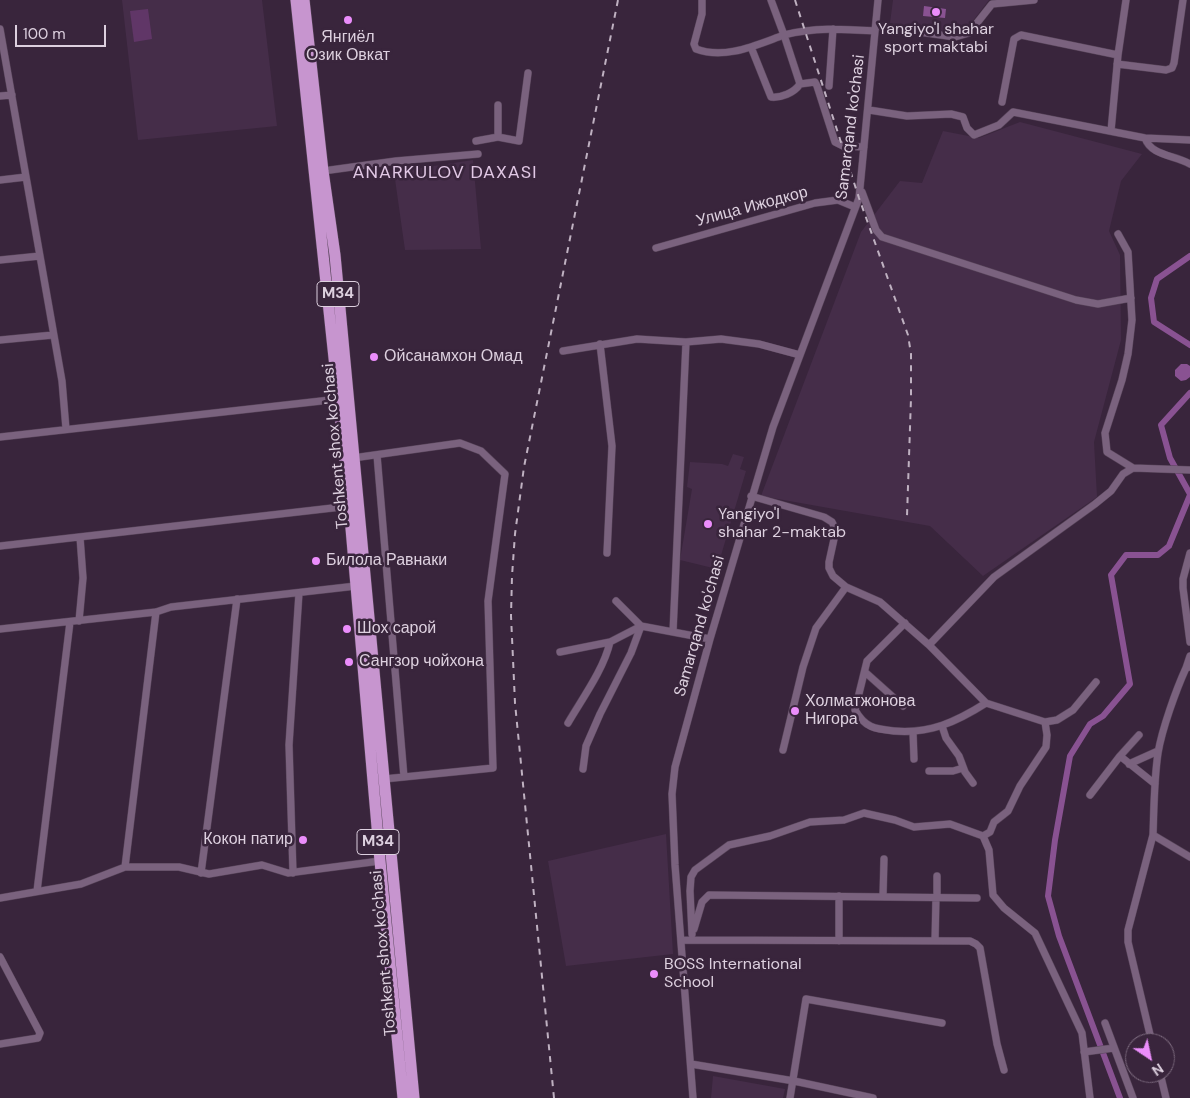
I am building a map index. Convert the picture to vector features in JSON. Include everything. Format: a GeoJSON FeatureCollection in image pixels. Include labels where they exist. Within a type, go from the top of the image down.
{"type":"FeatureCollection","features":[{"type":"Feature","properties":{"kind":"main road","name":"Toshkent shox ko'chasi"},"geometry":{"type":"LineString","coordinates":[[296,0],[350,506],[358,552],[384,779],[414,1098]]}},
{"type":"Feature","properties":{"kind":"main road","name":"Toshkent shox ko'chasi"},"geometry":{"type":"LineString","coordinates":[[304,0],[323,171],[335,255],[354,458],[358,552],[356,586],[403,1098]]}},
{"type":"Feature","properties":{"kind":"street"},"geometry":{"type":"LineString","coordinates":[[702,0],[702,14],[694,44],[696,49],[710,54],[751,47],[804,30],[876,29],[955,37],[970,33],[992,4],[1034,0]]}},
{"type":"Feature","properties":{"kind":"street"},"geometry":{"type":"LineString","coordinates":[[751,47],[771,97],[778,98],[797,89],[800,84],[772,0]]}},
{"type":"Feature","properties":{"kind":"street","name":"Samarqand ko'chasi"},"geometry":{"type":"LineString","coordinates":[[693,1098],[672,808],[673,780],[678,754],[710,639],[773,427],[860,198],[878,0]]}},
{"type":"Feature","properties":{"kind":"street"},"geometry":{"type":"LineString","coordinates":[[1111,131],[1118,55],[1126,0]]}},
{"type":"Feature","properties":{"kind":"street"},"geometry":{"type":"LineString","coordinates":[[1117,64],[1166,70],[1172,68],[1183,0]]}},
{"type":"Feature","properties":{"kind":"street"},"geometry":{"type":"LineString","coordinates":[[0,29],[62,381],[66,430]]}},
{"type":"Feature","properties":{"kind":"street"},"geometry":{"type":"LineString","coordinates":[[829,86],[833,29]]}},
{"type":"Feature","properties":{"kind":"street"},"geometry":{"type":"LineString","coordinates":[[1002,102],[1014,39],[1021,35],[1118,55]]}},
{"type":"Feature","properties":{"kind":"street"},"geometry":{"type":"LineString","coordinates":[[476,141],[498,137],[519,141],[528,73]]}},
{"type":"Feature","properties":{"kind":"street"},"geometry":{"type":"LineString","coordinates":[[800,84],[815,82],[818,86],[834,142],[843,146],[864,147]]}},
{"type":"Feature","properties":{"kind":"street"},"geometry":{"type":"LineString","coordinates":[[0,96],[12,95]]}},
{"type":"Feature","properties":{"kind":"street"},"geometry":{"type":"LineString","coordinates":[[498,105],[498,137]]}},
{"type":"Feature","properties":{"kind":"street"},"geometry":{"type":"LineString","coordinates":[[869,110],[907,116],[951,114],[963,117],[967,128],[974,135],[999,125],[1013,112],[1145,138],[1190,140]]}},
{"type":"Feature","properties":{"kind":"street"},"geometry":{"type":"LineString","coordinates":[[1145,138],[1151,147],[1190,164]]}},
{"type":"Feature","properties":{"kind":"street"},"geometry":{"type":"LineString","coordinates":[[323,171],[396,161],[478,154]]}},
{"type":"Feature","properties":{"kind":"street"},"geometry":{"type":"LineString","coordinates":[[0,180],[26,178]]}},
{"type":"Feature","properties":{"kind":"street"},"geometry":{"type":"LineString","coordinates":[[860,187],[876,230],[882,237],[1076,300],[1098,304],[1131,298]]}},
{"type":"Feature","properties":{"kind":"street","name":"Улица Ижодкор"},"geometry":{"type":"LineString","coordinates":[[656,248],[815,203],[838,200],[856,207]]}},
{"type":"Feature","properties":{"kind":"street"},"geometry":{"type":"LineString","coordinates":[[1118,234],[1128,252],[1132,320],[1128,354],[1122,380],[1105,433],[1107,452],[1133,468],[1190,470]]}},
{"type":"Feature","properties":{"kind":"street"},"geometry":{"type":"LineString","coordinates":[[0,260],[40,256]]}},
{"type":"Feature","properties":{"kind":"street"},"geometry":{"type":"LineString","coordinates":[[0,340],[53,335]]}},
{"type":"Feature","properties":{"kind":"street"},"geometry":{"type":"LineString","coordinates":[[562,351],[637,338],[686,342],[721,339],[760,344],[800,355]]}},
{"type":"Feature","properties":{"kind":"street"},"geometry":{"type":"LineString","coordinates":[[673,632],[686,342]]}},
{"type":"Feature","properties":{"kind":"street"},"geometry":{"type":"LineString","coordinates":[[600,344],[612,446],[607,553]]}},
{"type":"Feature","properties":{"kind":"street"},"geometry":{"type":"LineString","coordinates":[[0,437],[339,399]]}},
{"type":"Feature","properties":{"kind":"street"},"geometry":{"type":"LineString","coordinates":[[354,458],[460,443],[481,451],[505,474],[488,601],[493,768],[384,779]]}},
{"type":"Feature","properties":{"kind":"street"},"geometry":{"type":"LineString","coordinates":[[377,454],[404,777]]}},
{"type":"Feature","properties":{"kind":"street"},"geometry":{"type":"LineString","coordinates":[[929,645],[994,578],[1095,504],[1111,491],[1123,474],[1133,468]]}},
{"type":"Feature","properties":{"kind":"street"},"geometry":{"type":"LineString","coordinates":[[752,496],[824,517],[832,522],[836,527],[829,559],[829,568],[833,576],[846,587],[880,602],[929,645],[986,703],[1045,722],[1057,720],[1073,710],[1096,682]]}},
{"type":"Feature","properties":{"kind":"street"},"geometry":{"type":"LineString","coordinates":[[0,546],[350,506]]}},
{"type":"Feature","properties":{"kind":"street"},"geometry":{"type":"LineString","coordinates":[[79,621],[83,578],[80,537]]}},
{"type":"Feature","properties":{"kind":"street"},"geometry":{"type":"LineString","coordinates":[[1190,553],[1185,570],[1183,588],[1190,642]]}},
{"type":"Feature","properties":{"kind":"street"},"geometry":{"type":"LineString","coordinates":[[0,629],[156,612],[171,607],[356,586]]}},
{"type":"Feature","properties":{"kind":"street"},"geometry":{"type":"LineString","coordinates":[[783,750],[803,667],[816,628],[846,587]]}},
{"type":"Feature","properties":{"kind":"street"},"geometry":{"type":"LineString","coordinates":[[293,873],[289,745],[299,593]]}},
{"type":"Feature","properties":{"kind":"street"},"geometry":{"type":"LineString","coordinates":[[201,873],[237,599]]}},
{"type":"Feature","properties":{"kind":"street"},"geometry":{"type":"LineString","coordinates":[[616,601],[641,626],[710,639]]}},
{"type":"Feature","properties":{"kind":"street"},"geometry":{"type":"LineString","coordinates":[[125,867],[156,612]]}},
{"type":"Feature","properties":{"kind":"street"},"geometry":{"type":"LineString","coordinates":[[37,891],[70,622]]}},
{"type":"Feature","properties":{"kind":"street"},"geometry":{"type":"LineString","coordinates":[[905,623],[867,661],[855,710],[861,721],[876,729],[913,732],[942,726],[986,703]]}},
{"type":"Feature","properties":{"kind":"street"},"geometry":{"type":"LineString","coordinates":[[560,652],[610,642],[641,626]]}},
{"type":"Feature","properties":{"kind":"street"},"geometry":{"type":"LineString","coordinates":[[582,769],[586,746],[600,714],[632,653],[641,626]]}},
{"type":"Feature","properties":{"kind":"street"},"geometry":{"type":"LineString","coordinates":[[568,723],[600,668],[608,652],[610,642]]}},
{"type":"Feature","properties":{"kind":"street"},"geometry":{"type":"LineString","coordinates":[[1150,1033],[1128,942],[1128,930],[1153,835],[1154,784],[1158,751],[1178,685],[1188,667],[1190,656]]}},
{"type":"Feature","properties":{"kind":"street"},"geometry":{"type":"LineString","coordinates":[[865,672],[903,706]]}},
{"type":"Feature","properties":{"kind":"street"},"geometry":{"type":"LineString","coordinates":[[983,836],[990,832],[994,822],[1008,811],[1020,786],[1046,747],[1045,722]]}},
{"type":"Feature","properties":{"kind":"street"},"geometry":{"type":"LineString","coordinates":[[942,726],[946,738],[959,756],[963,768],[973,783]]}},
{"type":"Feature","properties":{"kind":"street"},"geometry":{"type":"LineString","coordinates":[[913,732],[914,759]]}},
{"type":"Feature","properties":{"kind":"street"},"geometry":{"type":"LineString","coordinates":[[1090,795],[1139,735]]}},
{"type":"Feature","properties":{"kind":"street"},"geometry":{"type":"LineString","coordinates":[[1129,764],[1158,751]]}},
{"type":"Feature","properties":{"kind":"street"},"geometry":{"type":"LineString","coordinates":[[1120,756],[1154,784]]}},
{"type":"Feature","properties":{"kind":"street"},"geometry":{"type":"LineString","coordinates":[[929,771],[953,771],[963,768]]}},
{"type":"Feature","properties":{"kind":"street"},"geometry":{"type":"LineString","coordinates":[[692,937],[691,877],[695,870],[729,845],[770,836],[810,822],[844,820],[864,813],[895,820],[914,827],[950,824],[983,836],[989,850],[993,895],[1004,908],[1035,932],[1082,1033],[1090,1098]]}},
{"type":"Feature","properties":{"kind":"street"},"geometry":{"type":"LineString","coordinates":[[1153,835],[1190,857]]}},
{"type":"Feature","properties":{"kind":"street"},"geometry":{"type":"LineString","coordinates":[[883,896],[884,859]]}},
{"type":"Feature","properties":{"kind":"street"},"geometry":{"type":"LineString","coordinates":[[0,898],[81,884],[125,867],[179,867],[209,874],[262,865],[284,873],[293,873],[380,861]]}},
{"type":"Feature","properties":{"kind":"street"},"geometry":{"type":"LineString","coordinates":[[935,941],[937,876]]}},
{"type":"Feature","properties":{"kind":"street"},"geometry":{"type":"LineString","coordinates":[[692,937],[702,902],[709,895],[977,898]]}},
{"type":"Feature","properties":{"kind":"street"},"geometry":{"type":"LineString","coordinates":[[839,896],[839,941]]}},
{"type":"Feature","properties":{"kind":"street"},"geometry":{"type":"LineString","coordinates":[[681,940],[692,937],[839,941],[970,941],[980,948],[996,1044],[1004,1070]]}},
{"type":"Feature","properties":{"kind":"street"},"geometry":{"type":"LineString","coordinates":[[0,956],[40,1033],[38,1038],[0,1044]]}},
{"type":"Feature","properties":{"kind":"street"},"geometry":{"type":"LineString","coordinates":[[790,1098],[806,998],[942,1024]]}},
{"type":"Feature","properties":{"kind":"street"},"geometry":{"type":"LineString","coordinates":[[1105,1023],[1133,1098]]}},
{"type":"Feature","properties":{"kind":"street"},"geometry":{"type":"LineString","coordinates":[[1084,1052],[1114,1048]]}},
{"type":"Feature","properties":{"kind":"street"},"geometry":{"type":"LineString","coordinates":[[691,1064],[873,1098]]}},
{"type":"Feature","properties":{"kind":"street"},"geometry":{"type":"LineString","coordinates":[[1162,1083],[1166,1098]]}},
{"type":"Feature","properties":{"kind":"shaded area"},"geometry":{"type":"Polygon","coordinates":[[[122,0],[262,0],[277,126],[138,140],[122,0]]]}},
{"type":"Feature","properties":{"kind":"shaded area","name":"Yangiyo'l shahar sport maktabi"},"geometry":{"type":"Polygon","coordinates":[[[893,0],[989,0],[969,26],[963,31],[955,33],[890,23],[893,0]]]}},
{"type":"Feature","properties":{"kind":"shaded area"},"geometry":{"type":"Polygon","coordinates":[[[924,6],[946,9],[945,18],[923,16],[924,6]]]}},
{"type":"Feature","properties":{"kind":"shaded area"},"geometry":{"type":"Polygon","coordinates":[[[148,9],[152,39],[134,42],[130,11],[148,9]]]}},
{"type":"Feature","properties":{"kind":"shaded area"},"geometry":{"type":"Polygon","coordinates":[[[1020,122],[1142,154],[1121,181],[1109,231],[1120,255],[1121,340],[1094,442],[1097,497],[983,576],[930,526],[761,496],[861,232],[900,181],[922,183],[943,131],[979,138],[1020,122]]]}},
{"type":"Feature","properties":{"kind":"shaded area"},"geometry":{"type":"Polygon","coordinates":[[[473,160],[481,249],[405,250],[394,172],[473,160]]]}},
{"type":"Feature","properties":{"kind":"shaded area"},"geometry":{"type":"Polygon","coordinates":[[[1181,364],[1190,366],[1190,377],[1181,381],[1175,376],[1175,370],[1181,364]]]}},
{"type":"Feature","properties":{"kind":"shaded area","name":"Yangiyo'l shahar 2-maktab"},"geometry":{"type":"Polygon","coordinates":[[[733,454],[744,457],[740,469],[746,471],[717,569],[680,560],[692,489],[687,487],[690,462],[728,466],[733,454]]]}},
{"type":"Feature","properties":{"kind":"shaded area"},"geometry":{"type":"Polygon","coordinates":[[[666,834],[673,954],[566,966],[548,861],[666,834]]]}},
{"type":"Feature","properties":{"kind":"shaded area"},"geometry":{"type":"Polygon","coordinates":[[[713,1076],[785,1089],[783,1098],[711,1098],[713,1076]]]}},
{"type":"Feature","properties":{"kind":"waterway"},"geometry":{"type":"LineString","coordinates":[[1190,256],[1157,279],[1151,298],[1154,322],[1190,345]]}},
{"type":"Feature","properties":{"kind":"waterway"},"geometry":{"type":"LineString","coordinates":[[1190,393],[1161,425],[1170,458],[1190,494]]}},
{"type":"Feature","properties":{"kind":"waterway"},"geometry":{"type":"LineString","coordinates":[[1120,1098],[1059,936],[1048,896],[1055,840],[1070,756],[1090,724],[1103,716],[1130,684],[1111,575],[1126,555],[1158,555],[1169,546],[1190,495]]}},
{"type":"Feature","properties":{"kind":"railway"},"geometry":{"type":"LineString","coordinates":[[554,1098],[515,703],[511,616],[512,576],[515,534],[524,467],[618,0]]}},
{"type":"Feature","properties":{"kind":"railway"},"geometry":{"type":"LineString","coordinates":[[795,0],[859,198],[908,335],[911,354],[911,398],[907,516]]}},
{"type":"Feature","properties":{"kind":"place","name":"Yangiyo'l shahar sport maktabi"},"geometry":{"type":"Point","coordinates":[936,12]}},
{"type":"Feature","properties":{"kind":"place","name":"Янгиёл Озик Овкат"},"geometry":{"type":"Point","coordinates":[348,20]}},
{"type":"Feature","properties":{"kind":"place","name":"Ойсанамхон Омад"},"geometry":{"type":"Point","coordinates":[374,357]}},
{"type":"Feature","properties":{"kind":"place","name":"Yangiyo'l shahar 2-maktab"},"geometry":{"type":"Point","coordinates":[708,524]}},
{"type":"Feature","properties":{"kind":"place","name":"Билола Равнаки"},"geometry":{"type":"Point","coordinates":[316,561]}},
{"type":"Feature","properties":{"kind":"place","name":"Шох сарой"},"geometry":{"type":"Point","coordinates":[347,629]}},
{"type":"Feature","properties":{"kind":"place","name":"Сангзор чойхона"},"geometry":{"type":"Point","coordinates":[349,662]}},
{"type":"Feature","properties":{"kind":"place","name":"Холматжонова Нигора"},"geometry":{"type":"Point","coordinates":[795,711]}},
{"type":"Feature","properties":{"kind":"place","name":"Кокон патир"},"geometry":{"type":"Point","coordinates":[303,840]}},
{"type":"Feature","properties":{"kind":"place","name":"BOSS International School"},"geometry":{"type":"Point","coordinates":[654,974]}},
{"type":"Feature","properties":{"kind":"district","name":"ANARKULOV DAXASI"},"geometry":{"type":"Point","coordinates":[445,173]}}]}
